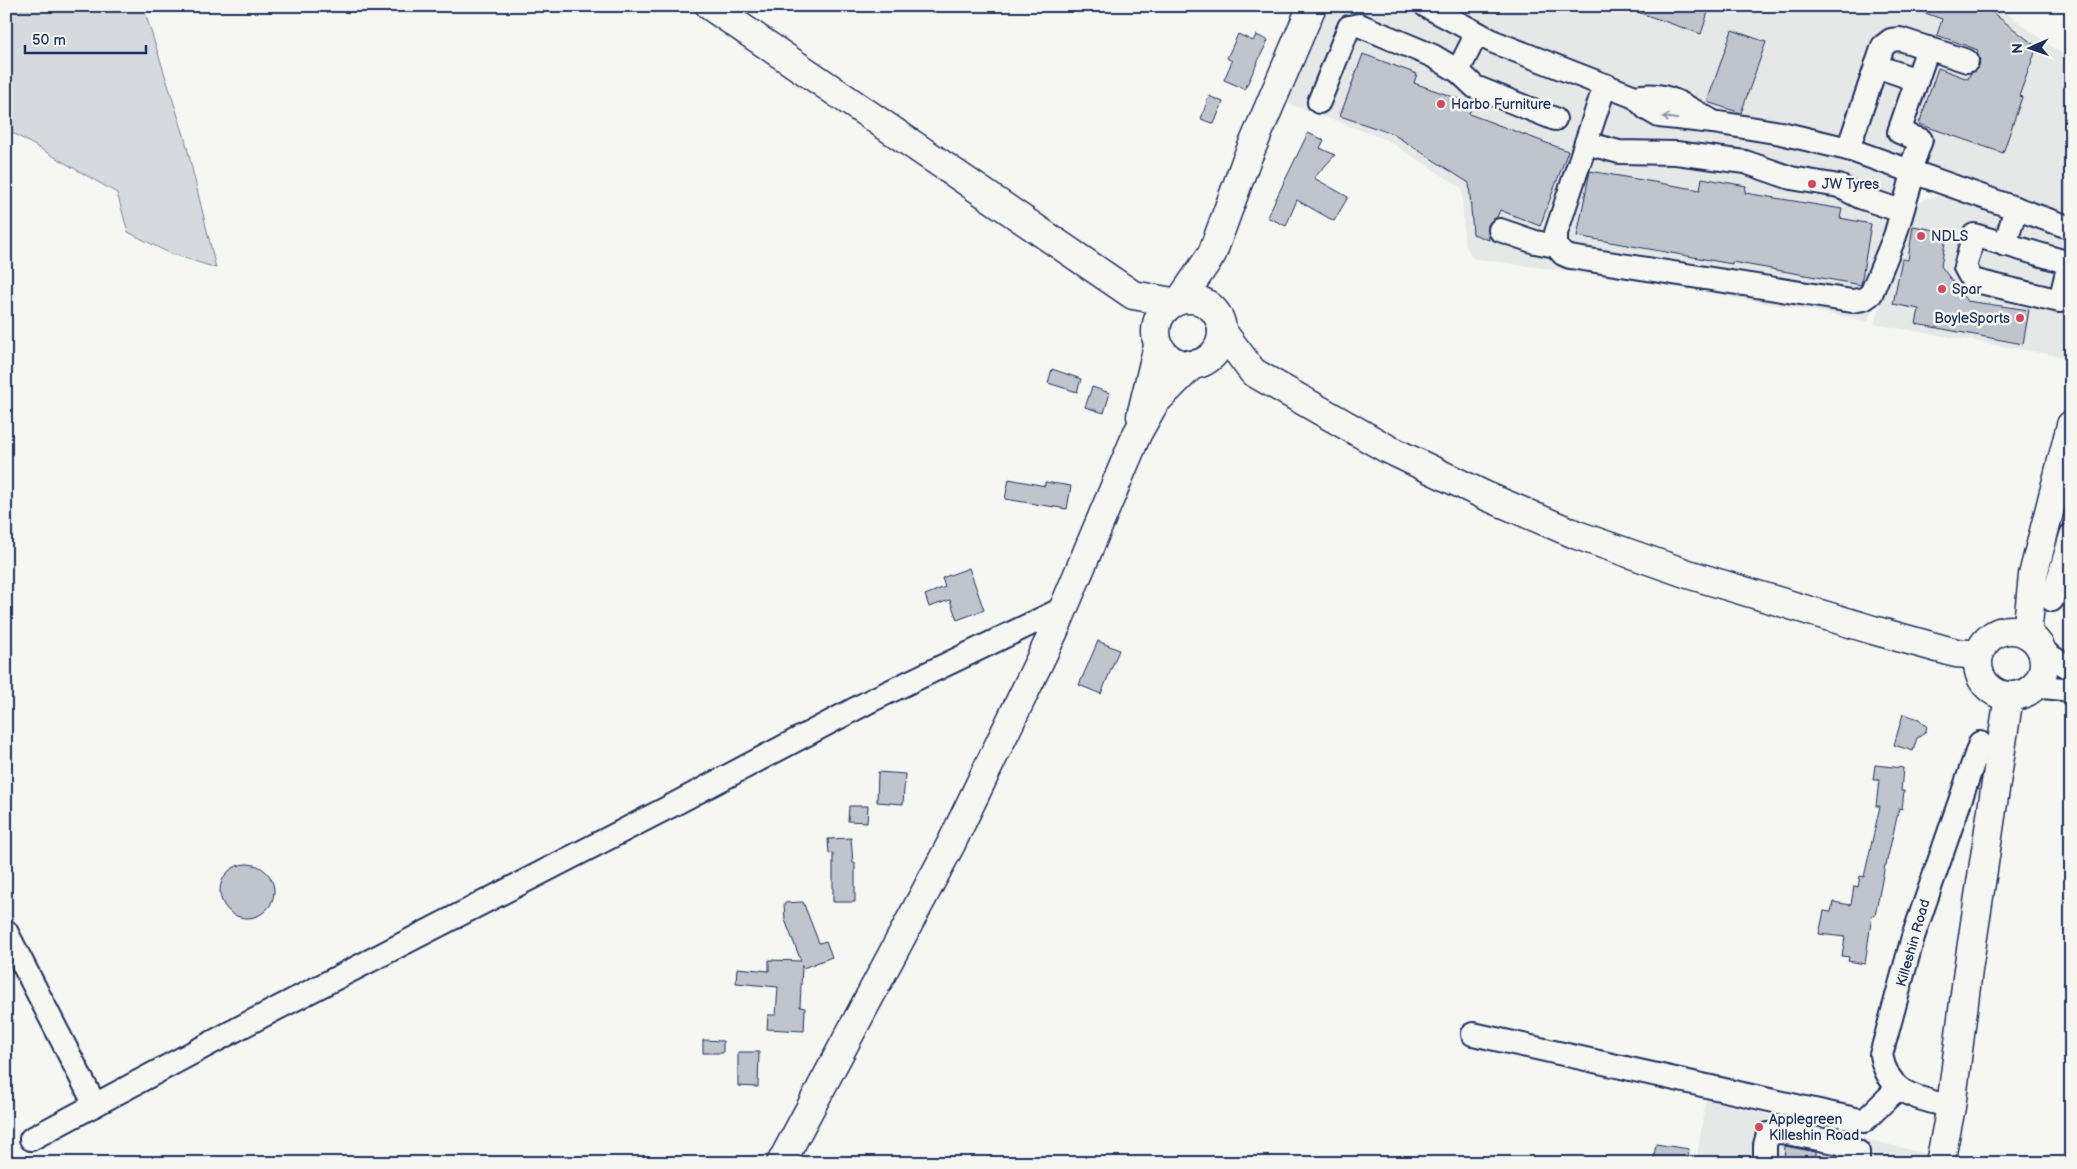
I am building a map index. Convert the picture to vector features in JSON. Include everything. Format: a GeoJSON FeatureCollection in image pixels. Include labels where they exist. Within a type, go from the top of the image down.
{"type":"FeatureCollection","features":[{"type":"Feature","properties":{"kind":"main road"},"geometry":{"type":"LineString","coordinates":[[710,6],[1133,295],[1164,355],[1173,362],[1253,372],[1386,448],[1486,496],[1577,534],[1688,574],[1785,604],[1956,653],[1979,656]]}},
{"type":"Feature","properties":{"kind":"main road"},"geometry":{"type":"LineString","coordinates":[[1137,434],[1160,314],[1177,300],[1212,254],[1246,161],[1312,6]]}},
{"type":"Feature","properties":{"kind":"main road"},"geometry":{"type":"LineString","coordinates":[[781,1163],[951,844],[1064,608],[1137,434],[1155,402],[1197,364],[1216,351],[1221,342],[1212,254]]}},
{"type":"Feature","properties":{"kind":"main road"},"geometry":{"type":"LineString","coordinates":[[1133,295],[1177,300],[1199,300],[1218,320],[1253,372]]}},
{"type":"Feature","properties":{"kind":"main road"},"geometry":{"type":"LineString","coordinates":[[2034,642],[2033,575],[2071,425]]}},
{"type":"Feature","properties":{"kind":"main road"},"geometry":{"type":"LineString","coordinates":[[1997,633],[2033,575]]}},
{"type":"Feature","properties":{"kind":"main road"},"geometry":{"type":"LineString","coordinates":[[2017,630],[2034,642],[2044,660],[2043,670],[2034,686],[2018,695],[2009,696],[2000,694],[1985,683],[1978,665],[1979,656],[1989,638],[1997,633],[2017,630]]}},
{"type":"Feature","properties":{"kind":"main road"},"geometry":{"type":"LineString","coordinates":[[1940,1163],[1951,1106],[1968,970],[2009,696]]}},
{"type":"Feature","properties":{"kind":"street"},"geometry":{"type":"LineString","coordinates":[[1426,6],[1494,42],[1635,96],[1647,109],[1659,116],[1713,122],[1781,133],[1848,149],[1912,170],[2071,228]]}},
{"type":"Feature","properties":{"kind":"street"},"geometry":{"type":"LineString","coordinates":[[1319,102],[1345,34],[1349,27],[1359,25],[1433,56],[1458,71],[1475,86],[1555,119]]}},
{"type":"Feature","properties":{"kind":"street"},"geometry":{"type":"LineString","coordinates":[[1458,71],[1477,33]]}},
{"type":"Feature","properties":{"kind":"street"},"geometry":{"type":"LineString","coordinates":[[1848,149],[1883,46],[1891,40],[1900,39],[1967,61]]}},
{"type":"Feature","properties":{"kind":"street"},"geometry":{"type":"LineString","coordinates":[[1500,230],[1535,242],[1556,246],[1563,254],[1570,257],[1852,301],[1864,299],[1871,294],[1895,236],[1921,140],[1899,132],[1928,48]]}},
{"type":"Feature","properties":{"kind":"street"},"geometry":{"type":"LineString","coordinates":[[1876,66],[1917,80]]}},
{"type":"Feature","properties":{"kind":"street"},"geometry":{"type":"LineString","coordinates":[[1556,246],[1556,233],[1606,85]]}},
{"type":"Feature","properties":{"kind":"street"},"geometry":{"type":"LineString","coordinates":[[1586,143],[1619,152],[1676,153],[1745,162],[1791,178],[1839,186],[1860,197],[1901,211]]}},
{"type":"Feature","properties":{"kind":"street"},"geometry":{"type":"LineString","coordinates":[[2005,245],[2016,208]]}},
{"type":"Feature","properties":{"kind":"street"},"geometry":{"type":"LineString","coordinates":[[2052,600],[2071,535]]}},
{"type":"Feature","properties":{"kind":"street"},"geometry":{"type":"LineString","coordinates":[[32,1139],[405,942],[669,807],[872,700],[1064,608]]}},
{"type":"Feature","properties":{"kind":"street"},"geometry":{"type":"LineString","coordinates":[[2034,642],[2071,669]]}},
{"type":"Feature","properties":{"kind":"street"},"geometry":{"type":"LineString","coordinates":[[2034,686],[2071,690]]}},
{"type":"Feature","properties":{"kind":"street","name":"Killeshin Road"},"geometry":{"type":"LineString","coordinates":[[1898,1088],[1884,1068],[1881,1055],[1913,937],[1980,743]]}},
{"type":"Feature","properties":{"kind":"street"},"geometry":{"type":"LineString","coordinates":[[6,931],[95,1105]]}},
{"type":"Feature","properties":{"kind":"street"},"geometry":{"type":"LineString","coordinates":[[1473,1034],[1864,1121],[1898,1088],[1908,1095],[1951,1106]]}},
{"type":"Feature","properties":{"kind":"street"},"geometry":{"type":"LineString","coordinates":[[1777,1133],[1788,1105]]}},
{"type":"Feature","properties":{"kind":"street"},"geometry":{"type":"LineString","coordinates":[[1765,1163],[1765,1146],[1768,1134],[1782,1132],[1840,1143],[1858,1152],[1858,1163]]}},
{"type":"Feature","properties":{"kind":"shaded area"},"geometry":{"type":"Polygon","coordinates":[[[6,6],[143,6],[184,135],[216,268],[169,253],[128,232],[117,193],[6,129],[6,6]]]}},
{"type":"Feature","properties":{"kind":"shaded area"},"geometry":{"type":"Polygon","coordinates":[[[1327,6],[1997,6],[2071,61],[2071,231],[1917,176],[1868,321],[1651,283],[1472,258],[1464,241],[1462,188],[1387,140],[1287,103],[1327,6]]]}},
{"type":"Feature","properties":{"kind":"shaded area"},"geometry":{"type":"Polygon","coordinates":[[[1944,195],[1991,209],[2071,239],[2071,358],[1874,324],[1915,209],[1924,199],[1944,195]]]}},
{"type":"Feature","properties":{"kind":"shaded area","name":"Applegreen Killeshin Road"},"geometry":{"type":"Polygon","coordinates":[[[1706,1099],[1927,1154],[1926,1163],[1696,1163],[1706,1099]]]}},
{"type":"Feature","properties":{"kind":"building"},"geometry":{"type":"Polygon","coordinates":[[[1627,6],[1710,6],[1701,34],[1626,8],[1627,6]]]}},
{"type":"Feature","properties":{"kind":"building"},"geometry":{"type":"Polygon","coordinates":[[[1911,6],[1984,6],[2037,47],[2019,96],[2022,97],[2003,153],[1919,124],[1938,68],[1968,79],[1970,74],[1979,66],[1980,59],[1977,53],[1978,50],[1937,35],[1942,19],[1911,8],[1911,6]]]}},
{"type":"Feature","properties":{"kind":"building"},"geometry":{"type":"Polygon","coordinates":[[[1732,30],[1766,42],[1741,113],[1707,102],[1732,30]]]}},
{"type":"Feature","properties":{"kind":"building"},"geometry":{"type":"Polygon","coordinates":[[[1238,34],[1253,41],[1256,35],[1268,40],[1245,89],[1224,80],[1232,61],[1227,58],[1238,34]]]}},
{"type":"Feature","properties":{"kind":"building"},"geometry":{"type":"Polygon","coordinates":[[[1363,54],[1417,74],[1414,83],[1473,104],[1469,114],[1568,151],[1540,226],[1500,210],[1497,217],[1488,225],[1489,240],[1473,234],[1469,183],[1393,134],[1340,116],[1363,54]]]}},
{"type":"Feature","properties":{"kind":"building"},"geometry":{"type":"Polygon","coordinates":[[[1209,96],[1223,102],[1214,124],[1201,119],[1209,96]]]}},
{"type":"Feature","properties":{"kind":"building"},"geometry":{"type":"Polygon","coordinates":[[[1308,133],[1324,140],[1320,148],[1335,155],[1314,178],[1348,197],[1334,221],[1297,200],[1286,226],[1267,217],[1308,133]]]}},
{"type":"Feature","properties":{"kind":"building"},"geometry":{"type":"Polygon","coordinates":[[[1590,171],[1700,190],[1702,178],[1746,186],[1745,193],[1842,209],[1840,218],[1871,224],[1861,285],[1577,236],[1590,171]]]}},
{"type":"Feature","properties":{"kind":"building"},"geometry":{"type":"Polygon","coordinates":[[[1913,226],[1947,232],[1941,266],[1967,301],[2029,310],[2023,344],[1916,324],[1919,309],[1893,304],[1902,259],[1908,260],[1913,226]]]}},
{"type":"Feature","properties":{"kind":"building"},"geometry":{"type":"Polygon","coordinates":[[[1052,369],[1081,379],[1077,392],[1048,383],[1052,369]]]}},
{"type":"Feature","properties":{"kind":"building"},"geometry":{"type":"Polygon","coordinates":[[[1092,387],[1110,393],[1104,413],[1085,407],[1092,387]]]}},
{"type":"Feature","properties":{"kind":"building"},"geometry":{"type":"Polygon","coordinates":[[[1009,479],[1045,486],[1045,482],[1071,486],[1067,509],[1005,499],[1009,479]]]}},
{"type":"Feature","properties":{"kind":"building"},"geometry":{"type":"Polygon","coordinates":[[[969,568],[984,610],[957,620],[950,600],[929,607],[925,595],[945,587],[942,578],[969,568]]]}},
{"type":"Feature","properties":{"kind":"building"},"geometry":{"type":"Polygon","coordinates":[[[1098,641],[1119,650],[1101,694],[1079,685],[1098,641]]]}},
{"type":"Feature","properties":{"kind":"building"},"geometry":{"type":"Polygon","coordinates":[[[1903,714],[1919,719],[1927,727],[1925,733],[1917,738],[1913,751],[1894,745],[1903,714]]]}},
{"type":"Feature","properties":{"kind":"building"},"geometry":{"type":"Polygon","coordinates":[[[1875,765],[1903,768],[1901,791],[1904,791],[1902,809],[1899,808],[1875,916],[1872,915],[1865,964],[1848,961],[1849,957],[1842,956],[1845,937],[1819,934],[1824,911],[1831,912],[1833,902],[1851,905],[1854,886],[1858,887],[1860,876],[1864,877],[1880,806],[1876,806],[1879,780],[1873,780],[1875,765]]]}},
{"type":"Feature","properties":{"kind":"building"},"geometry":{"type":"Polygon","coordinates":[[[878,772],[905,774],[903,804],[877,802],[878,772]]]}},
{"type":"Feature","properties":{"kind":"building"},"geometry":{"type":"Polygon","coordinates":[[[849,806],[868,806],[867,822],[848,821],[849,806]]]}},
{"type":"Feature","properties":{"kind":"building"},"geometry":{"type":"Polygon","coordinates":[[[851,838],[853,863],[855,863],[855,902],[833,902],[833,853],[829,854],[828,839],[851,838]]]}},
{"type":"Feature","properties":{"kind":"building"},"geometry":{"type":"Polygon","coordinates":[[[242,864],[252,864],[262,868],[270,876],[274,891],[270,906],[262,914],[252,918],[242,918],[232,914],[224,906],[220,896],[220,886],[224,876],[232,868],[242,864]]]}},
{"type":"Feature","properties":{"kind":"building"},"geometry":{"type":"Polygon","coordinates":[[[803,902],[819,943],[826,941],[832,957],[803,968],[802,965],[800,1007],[805,1008],[804,1031],[767,1029],[768,1015],[776,1015],[778,987],[736,983],[737,968],[769,971],[769,960],[801,961],[785,920],[784,903],[803,902]]]}},
{"type":"Feature","properties":{"kind":"building"},"geometry":{"type":"Polygon","coordinates":[[[703,1040],[723,1041],[723,1053],[703,1053],[703,1040]]]}},
{"type":"Feature","properties":{"kind":"building"},"geometry":{"type":"Polygon","coordinates":[[[738,1052],[759,1052],[758,1087],[738,1086],[738,1052]]]}},
{"type":"Feature","properties":{"kind":"building"},"geometry":{"type":"Polygon","coordinates":[[[1656,1144],[1689,1149],[1687,1163],[1653,1163],[1656,1144]]]}},
{"type":"Feature","properties":{"kind":"building"},"geometry":{"type":"Polygon","coordinates":[[[1785,1146],[1816,1152],[1816,1163],[1784,1163],[1785,1146]]]}},
{"type":"Feature","properties":{"kind":"place","name":"Harbo Furniture"},"geometry":{"type":"Point","coordinates":[1441,104]}},
{"type":"Feature","properties":{"kind":"place","name":"JW Tyres"},"geometry":{"type":"Point","coordinates":[1812,184]}},
{"type":"Feature","properties":{"kind":"place","name":"NDLS"},"geometry":{"type":"Point","coordinates":[1921,236]}},
{"type":"Feature","properties":{"kind":"place","name":"Spar"},"geometry":{"type":"Point","coordinates":[1942,289]}},
{"type":"Feature","properties":{"kind":"place","name":"BoyleSports"},"geometry":{"type":"Point","coordinates":[2020,318]}},
{"type":"Feature","properties":{"kind":"place","name":"Applegreen Killeshin Road"},"geometry":{"type":"Point","coordinates":[1759,1127]}}]}
